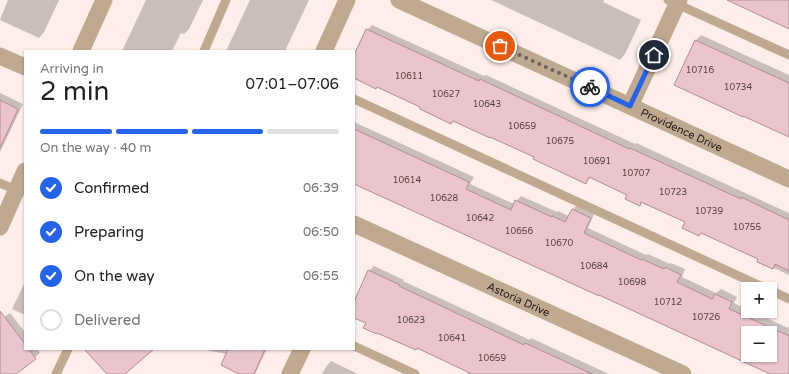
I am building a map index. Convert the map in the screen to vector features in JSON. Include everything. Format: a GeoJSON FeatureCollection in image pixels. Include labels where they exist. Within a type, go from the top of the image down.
{"type":"FeatureCollection","features":[{"type":"Feature","properties":{"kind":"street"},"geometry":{"type":"LineString","coordinates":[[81,50],[104,0]]}},
{"type":"Feature","properties":{"kind":"street"},"geometry":{"type":"LineString","coordinates":[[324,50],[347,0]]}},
{"type":"Feature","properties":{"kind":"street","name":"Providence Drive"},"geometry":{"type":"LineString","coordinates":[[399,0],[789,179]]}},
{"type":"Feature","properties":{"kind":"street"},"geometry":{"type":"LineString","coordinates":[[630,106],[675,1]]}},
{"type":"Feature","properties":{"kind":"street"},"geometry":{"type":"LineString","coordinates":[[0,56],[24,67]]}},
{"type":"Feature","properties":{"kind":"street"},"geometry":{"type":"LineString","coordinates":[[0,227],[24,173]]}},
{"type":"Feature","properties":{"kind":"street","name":"Astoria Drive"},"geometry":{"type":"LineString","coordinates":[[355,227],[683,374]]}},
{"type":"Feature","properties":{"kind":"street"},"geometry":{"type":"LineString","coordinates":[[290,374],[302,350]]}},
{"type":"Feature","properties":{"kind":"lane"},"geometry":{"type":"LineString","coordinates":[[204,50],[226,0]]}},
{"type":"Feature","properties":{"kind":"lane"},"geometry":{"type":"LineString","coordinates":[[675,1],[789,55]]}},
{"type":"Feature","properties":{"kind":"lane"},"geometry":{"type":"LineString","coordinates":[[355,99],[752,282]]}},
{"type":"Feature","properties":{"kind":"lane"},"geometry":{"type":"LineString","coordinates":[[0,183],[16,190]]}},
{"type":"Feature","properties":{"kind":"lane"},"geometry":{"type":"LineString","coordinates":[[777,294],[789,299]]}},
{"type":"Feature","properties":{"kind":"lane"},"geometry":{"type":"LineString","coordinates":[[355,346],[415,374]]}},
{"type":"Feature","properties":{"kind":"lane"},"geometry":{"type":"LineString","coordinates":[[56,374],[68,350]]}},
{"type":"Feature","properties":{"kind":"building"},"geometry":{"type":"Polygon","coordinates":[[[727,0],[789,0],[789,29],[727,0]]]}},
{"type":"Feature","properties":{"kind":"building"},"geometry":{"type":"Polygon","coordinates":[[[366,29],[479,81],[480,79],[629,149],[630,148],[741,199],[741,197],[789,220],[789,271],[775,264],[773,269],[757,262],[758,259],[701,233],[699,236],[682,228],[685,222],[641,202],[640,206],[625,199],[627,195],[589,177],[586,184],[533,159],[534,157],[453,121],[451,124],[420,109],[420,107],[355,78],[355,53],[366,29]]]}},
{"type":"Feature","properties":{"kind":"building"},"geometry":{"type":"Polygon","coordinates":[[[695,40],[789,83],[789,137],[674,85],[695,40]]]}},
{"type":"Feature","properties":{"kind":"building"},"geometry":{"type":"Polygon","coordinates":[[[0,100],[18,109],[0,148],[0,100]]]}},
{"type":"Feature","properties":{"kind":"building"},"geometry":{"type":"Polygon","coordinates":[[[355,129],[469,182],[466,189],[511,210],[515,200],[565,222],[572,209],[591,218],[584,233],[641,260],[642,259],[664,269],[665,267],[681,275],[677,282],[712,299],[715,294],[732,302],[729,309],[741,314],[741,318],[749,318],[767,326],[741,326],[741,361],[355,184],[355,129]]]}},
{"type":"Feature","properties":{"kind":"building"},"geometry":{"type":"Polygon","coordinates":[[[368,270],[524,345],[525,343],[592,374],[472,374],[417,348],[416,350],[363,328],[366,323],[355,318],[355,300],[368,270]]]}},
{"type":"Feature","properties":{"kind":"building"},"geometry":{"type":"Polygon","coordinates":[[[0,311],[24,343],[24,350],[30,350],[36,359],[16,374],[0,374],[0,311]]]}},
{"type":"Feature","properties":{"kind":"building"},"geometry":{"type":"Polygon","coordinates":[[[777,331],[789,336],[789,374],[770,374],[744,362],[777,362],[777,331]]]}},
{"type":"Feature","properties":{"kind":"building"},"geometry":{"type":"Polygon","coordinates":[[[85,350],[153,350],[125,374],[107,374],[85,350]]]}},
{"type":"Feature","properties":{"kind":"building"},"geometry":{"type":"Polygon","coordinates":[[[228,350],[265,350],[254,374],[239,374],[221,365],[228,350]]]}},
{"type":"Feature","properties":{"kind":"way so far"},"geometry":{"type":"LineString","coordinates":[[500,46],[590,87]]}},
{"type":"Feature","properties":{"kind":"route"},"geometry":{"type":"LineString","coordinates":[[590,87],[630,106],[654,55]]}}]}
